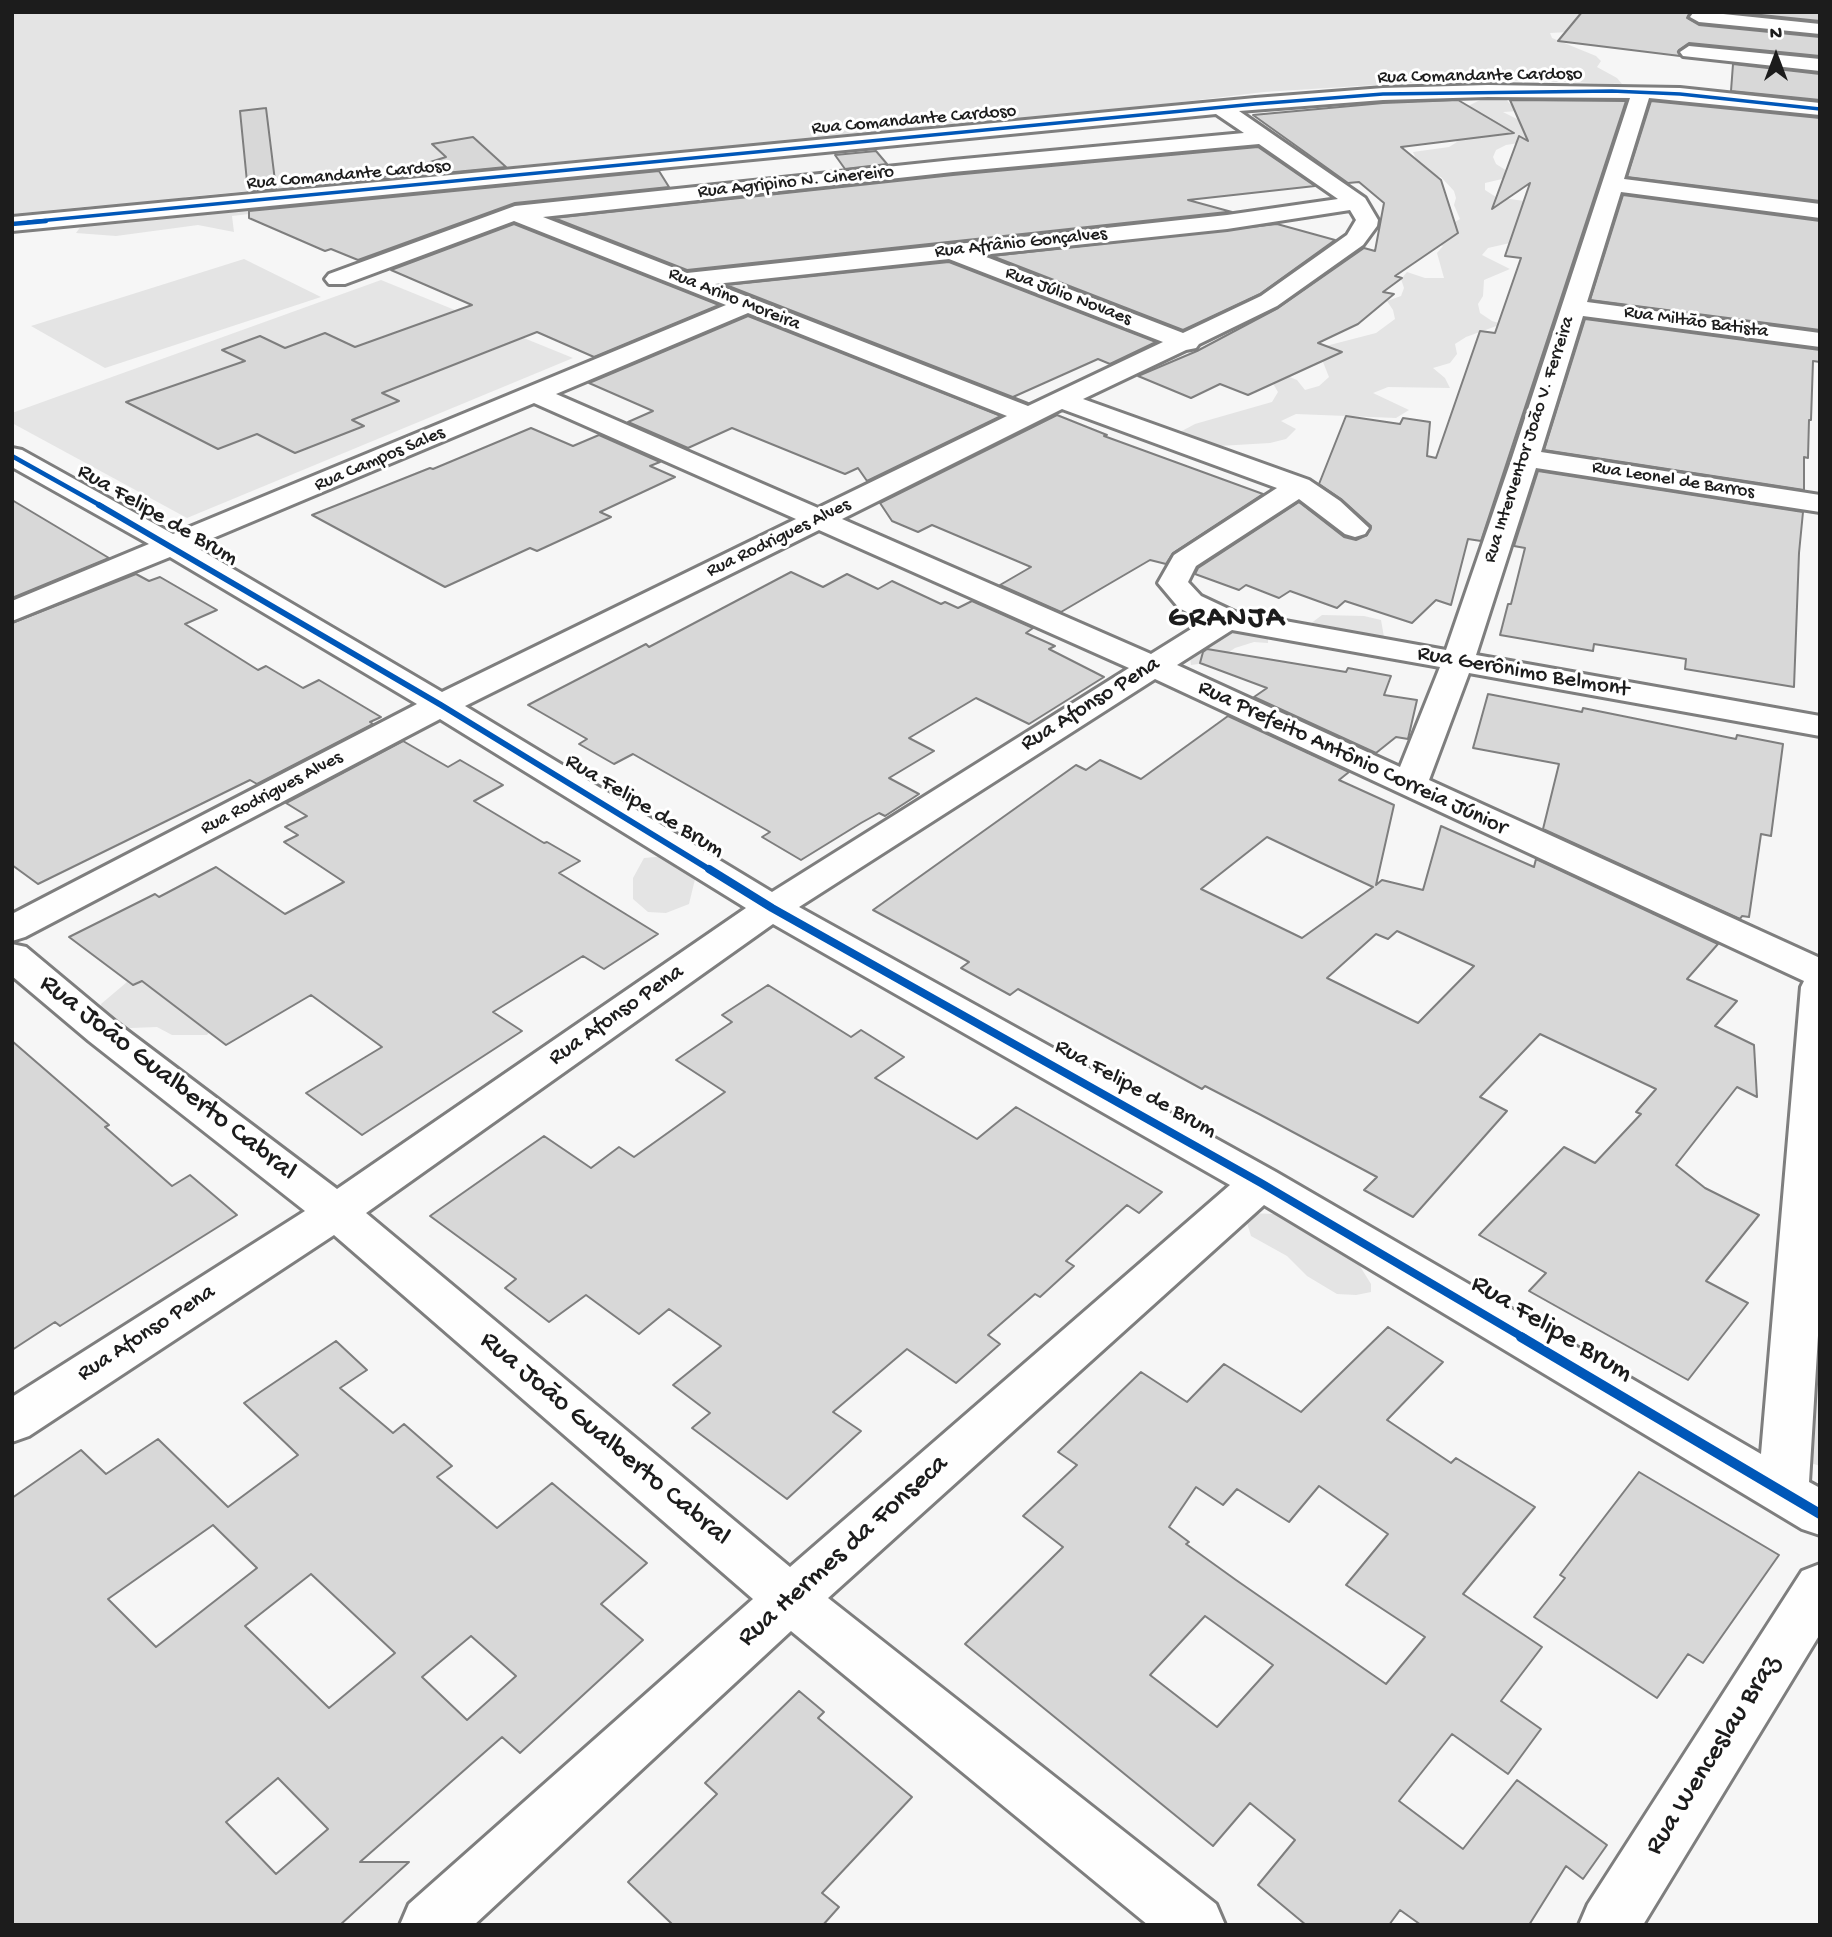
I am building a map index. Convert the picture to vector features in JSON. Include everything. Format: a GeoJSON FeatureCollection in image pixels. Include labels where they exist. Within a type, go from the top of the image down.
{"type":"FeatureCollection","features":[{"type":"Feature","properties":{"kind":"street"},"geometry":{"type":"LineString","coordinates":[[1680,94],[1699,15],[1820,29]]}},
{"type":"Feature","properties":{"kind":"street"},"geometry":{"type":"LineString","coordinates":[[1689,52],[1820,65]]}},
{"type":"Feature","properties":{"kind":"street","name":"Rua Comandante Cardoso"},"geometry":{"type":"LineString","coordinates":[[12,224],[1221,108],[1423,92],[1680,94],[1820,109]]}},
{"type":"Feature","properties":{"kind":"street","name":"Rua Interventor João V. Ferreira"},"geometry":{"type":"LineString","coordinates":[[1410,784],[1458,661],[1526,458],[1641,93]]}},
{"type":"Feature","properties":{"kind":"street"},"geometry":{"type":"LineString","coordinates":[[1221,108],[1357,203]]}},
{"type":"Feature","properties":{"kind":"street","name":"Rua Agripino N. Cinereiro"},"geometry":{"type":"LineString","coordinates":[[337,279],[515,213],[953,166],[1266,137]]}},
{"type":"Feature","properties":{"kind":"street","name":"Rua Arino Moreira"},"geometry":{"type":"LineString","coordinates":[[439,183],[1031,416]]}},
{"type":"Feature","properties":{"kind":"street"},"geometry":{"type":"LineString","coordinates":[[1611,184],[1820,211]]}},
{"type":"Feature","properties":{"kind":"street","name":"Rua Afrânio Gonçalves"},"geometry":{"type":"LineString","coordinates":[[685,280],[1227,222],[1357,203]]}},
{"type":"Feature","properties":{"kind":"street","name":"Rua Rodrigues Alves"},"geometry":{"type":"LineString","coordinates":[[12,929],[441,705],[1061,400],[1186,343],[1269,301],[1356,240],[1367,220],[1357,203]]}},
{"type":"Feature","properties":{"kind":"street","name":"Rua Júlio Novaes"},"geometry":{"type":"LineString","coordinates":[[950,251],[1186,343]]}},
{"type":"Feature","properties":{"kind":"street","name":"Rua Campos Sales"},"geometry":{"type":"LineString","coordinates":[[12,612],[537,395],[747,305]]}},
{"type":"Feature","properties":{"kind":"street","name":"Rua Miltão Batista"},"geometry":{"type":"LineString","coordinates":[[1573,307],[1820,340]]}},
{"type":"Feature","properties":{"kind":"street","name":"Rua Prefeito Antônio Correia Júnior"},"geometry":{"type":"LineString","coordinates":[[537,395],[1152,666],[1820,973]]}},
{"type":"Feature","properties":{"kind":"street"},"geometry":{"type":"LineString","coordinates":[[1061,400],[1299,486],[1330,506],[1355,528]]}},
{"type":"Feature","properties":{"kind":"street","name":"Rua Felipe de Brum"},"geometry":{"type":"LineString","coordinates":[[12,456],[173,546],[441,705],[772,908],[1261,1183]]}},
{"type":"Feature","properties":{"kind":"street","name":"Rua Leonel de Barros"},"geometry":{"type":"LineString","coordinates":[[1526,458],[1820,504]]}},
{"type":"Feature","properties":{"kind":"street","name":"Rua Gerônimo Belmont"},"geometry":{"type":"LineString","coordinates":[[1299,486],[1184,561],[1173,583],[1190,602],[1227,620],[1820,726]]}},
{"type":"Feature","properties":{"kind":"street","name":"Rua Afonso Pena"},"geometry":{"type":"LineString","coordinates":[[12,1422],[336,1212],[772,908],[1227,620]]}},
{"type":"Feature","properties":{"kind":"street","name":"Rua João Gualberto Cabral"},"geometry":{"type":"LineString","coordinates":[[12,956],[103,1032],[336,1212],[790,1599],[1195,1925]]}},
{"type":"Feature","properties":{"kind":"street"},"geometry":{"type":"LineString","coordinates":[[1802,1503],[1820,987]]}},
{"type":"Feature","properties":{"kind":"street","name":"Rua Felipe Brum"},"geometry":{"type":"LineString","coordinates":[[1261,1183],[1802,1503]]}},
{"type":"Feature","properties":{"kind":"street","name":"Rua Hermes da Fonseca"},"geometry":{"type":"LineString","coordinates":[[430,1925],[790,1599],[1261,1183]]}},
{"type":"Feature","properties":{"kind":"street","name":"Rua Wenceslau Braz"},"geometry":{"type":"LineString","coordinates":[[1609,1925],[1820,1587]]}},
{"type":"Feature","properties":{"kind":"shaded area"},"geometry":{"type":"Polygon","coordinates":[[[12,12],[1611,12],[1588,31],[1550,33],[1552,38],[1596,56],[1601,61],[1597,67],[1617,78],[1622,84],[1507,80],[1423,82],[1264,92],[1124,109],[185,197],[183,204],[93,206],[12,214],[12,12]]]}},
{"type":"Feature","properties":{"kind":"shaded area"},"geometry":{"type":"Polygon","coordinates":[[[1492,94],[1505,98],[1510,104],[1536,110],[1503,112],[1527,124],[1521,128],[1537,129],[1538,140],[1506,145],[1496,150],[1493,157],[1496,164],[1515,176],[1485,183],[1485,190],[1496,197],[1538,203],[1519,241],[1488,248],[1482,255],[1510,269],[1484,280],[1483,296],[1478,304],[1480,313],[1502,324],[1466,337],[1455,344],[1457,354],[1450,363],[1433,368],[1445,378],[1450,388],[1388,387],[1373,393],[1409,410],[1396,418],[1296,414],[1281,421],[1296,429],[1286,439],[1270,443],[1219,446],[1194,442],[1180,432],[1195,424],[1272,402],[1278,392],[1272,382],[1277,372],[1297,380],[1305,390],[1319,386],[1329,377],[1321,357],[1322,347],[1376,333],[1395,319],[1387,301],[1401,296],[1404,288],[1401,279],[1407,272],[1425,278],[1444,278],[1437,253],[1443,246],[1424,240],[1460,219],[1454,205],[1456,198],[1454,191],[1441,177],[1422,173],[1413,152],[1449,147],[1457,142],[1451,136],[1466,107],[1492,94]]]}},
{"type":"Feature","properties":{"kind":"shaded area"},"geometry":{"type":"Polygon","coordinates":[[[260,205],[266,212],[232,216],[234,232],[198,225],[116,236],[76,233],[81,226],[201,214],[233,206],[260,205]]]}},
{"type":"Feature","properties":{"kind":"shaded area"},"geometry":{"type":"Polygon","coordinates":[[[244,259],[321,297],[105,368],[31,326],[244,259]]]}},
{"type":"Feature","properties":{"kind":"shaded area"},"geometry":{"type":"Polygon","coordinates":[[[381,280],[573,358],[187,518],[12,423],[12,413],[381,280]]]}},
{"type":"Feature","properties":{"kind":"shaded area"},"geometry":{"type":"Polygon","coordinates":[[[1322,615],[1364,616],[1381,620],[1384,637],[1326,632],[1310,624],[1322,615]]]}},
{"type":"Feature","properties":{"kind":"shaded area"},"geometry":{"type":"Polygon","coordinates":[[[1242,632],[1268,638],[1268,643],[1254,642],[1235,648],[1214,662],[1191,665],[1189,651],[1211,636],[1242,632]]]}},
{"type":"Feature","properties":{"kind":"shaded area"},"geometry":{"type":"Polygon","coordinates":[[[677,855],[696,875],[689,904],[666,913],[648,912],[633,899],[633,878],[644,858],[677,855]]]}},
{"type":"Feature","properties":{"kind":"shaded area"},"geometry":{"type":"Polygon","coordinates":[[[146,975],[231,1008],[207,1035],[172,1035],[157,1027],[105,1029],[101,1004],[127,982],[146,975]]]}},
{"type":"Feature","properties":{"kind":"shaded area"},"geometry":{"type":"Polygon","coordinates":[[[1244,1213],[1278,1214],[1305,1227],[1358,1263],[1371,1284],[1371,1292],[1356,1295],[1337,1294],[1307,1276],[1287,1256],[1251,1236],[1244,1213]]]}},
{"type":"Feature","properties":{"kind":"shaded area"},"geometry":{"type":"Polygon","coordinates":[[[1820,1386],[1820,1466],[1802,1460],[1801,1397],[1820,1386]]]}},
{"type":"Feature","properties":{"kind":"building"},"geometry":{"type":"Polygon","coordinates":[[[1582,12],[1690,12],[1687,18],[1699,25],[1820,37],[1820,56],[1689,43],[1679,50],[1680,56],[1558,41],[1582,12]]]}},
{"type":"Feature","properties":{"kind":"building"},"geometry":{"type":"Polygon","coordinates":[[[1732,12],[1820,12],[1820,21],[1732,12]]]}},
{"type":"Feature","properties":{"kind":"building"},"geometry":{"type":"Polygon","coordinates":[[[1733,64],[1820,74],[1820,100],[1731,91],[1733,64]]]}},
{"type":"Feature","properties":{"kind":"building"},"geometry":{"type":"Polygon","coordinates":[[[1458,100],[1514,133],[1401,147],[1441,180],[1458,233],[1395,276],[1402,278],[1383,292],[1394,294],[1358,324],[1318,343],[1342,352],[1248,395],[1220,384],[1191,398],[1138,376],[1197,351],[1278,308],[1364,248],[1375,251],[1384,203],[1359,182],[1348,183],[1253,115],[1383,103],[1458,100]]]}},
{"type":"Feature","properties":{"kind":"building"},"geometry":{"type":"Polygon","coordinates":[[[1510,100],[1626,101],[1481,541],[1468,539],[1451,605],[1436,600],[1412,623],[1345,601],[1337,608],[1290,591],[1279,598],[1246,585],[1239,590],[1195,574],[1198,568],[1299,502],[1344,537],[1356,540],[1367,535],[1371,526],[1341,499],[1319,484],[1346,416],[1400,424],[1403,418],[1430,422],[1427,456],[1436,458],[1480,331],[1495,333],[1521,258],[1505,256],[1530,183],[1492,209],[1519,136],[1528,141],[1510,100]]]}},
{"type":"Feature","properties":{"kind":"building"},"geometry":{"type":"Polygon","coordinates":[[[1651,101],[1820,118],[1820,201],[1627,177],[1651,101]]]}},
{"type":"Feature","properties":{"kind":"building"},"geometry":{"type":"Polygon","coordinates":[[[266,108],[276,189],[248,192],[240,111],[266,108]]]}},
{"type":"Feature","properties":{"kind":"building"},"geometry":{"type":"Polygon","coordinates":[[[473,137],[506,167],[374,180],[446,157],[432,144],[473,137]]]}},
{"type":"Feature","properties":{"kind":"building"},"geometry":{"type":"Polygon","coordinates":[[[1258,147],[1315,186],[1188,200],[1232,212],[687,270],[554,218],[953,175],[1258,147]]]}},
{"type":"Feature","properties":{"kind":"building"},"geometry":{"type":"Polygon","coordinates":[[[876,151],[887,164],[845,169],[835,155],[876,151]]]}},
{"type":"Feature","properties":{"kind":"building"},"geometry":{"type":"Polygon","coordinates":[[[659,171],[669,187],[515,203],[358,260],[331,249],[325,251],[249,218],[249,211],[659,171]]]}},
{"type":"Feature","properties":{"kind":"building"},"geometry":{"type":"Polygon","coordinates":[[[1623,195],[1820,221],[1820,330],[1590,300],[1623,195]]]}},
{"type":"Feature","properties":{"kind":"building"},"geometry":{"type":"Polygon","coordinates":[[[514,224],[719,305],[594,357],[537,332],[382,393],[399,401],[352,420],[364,426],[295,453],[257,434],[218,449],[126,402],[245,361],[222,350],[260,336],[285,348],[325,333],[355,347],[472,305],[391,270],[514,224]]]}},
{"type":"Feature","properties":{"kind":"building"},"geometry":{"type":"Polygon","coordinates":[[[1277,224],[1335,240],[1260,294],[1183,330],[992,256],[1277,224]]]}},
{"type":"Feature","properties":{"kind":"building"},"geometry":{"type":"Polygon","coordinates":[[[949,262],[1156,342],[1110,364],[1098,359],[1013,397],[1028,403],[726,285],[949,262]]]}},
{"type":"Feature","properties":{"kind":"building"},"geometry":{"type":"Polygon","coordinates":[[[748,316],[1001,416],[867,481],[858,468],[845,474],[732,428],[688,448],[628,422],[653,411],[589,383],[748,316]]]}},
{"type":"Feature","properties":{"kind":"building"},"geometry":{"type":"Polygon","coordinates":[[[1585,319],[1820,350],[1820,362],[1813,361],[1808,458],[1804,457],[1804,490],[1544,450],[1585,319]]]}},
{"type":"Feature","properties":{"kind":"building"},"geometry":{"type":"Polygon","coordinates":[[[1057,415],[1107,435],[1104,436],[1263,494],[1173,553],[1166,564],[1150,560],[1061,612],[1000,585],[1031,567],[932,525],[918,532],[892,521],[880,503],[1057,415]]]}},
{"type":"Feature","properties":{"kind":"building"},"geometry":{"type":"Polygon","coordinates":[[[531,428],[573,446],[599,435],[660,462],[650,466],[675,477],[600,512],[611,517],[537,551],[530,548],[445,587],[312,515],[433,469],[531,428]]]}},
{"type":"Feature","properties":{"kind":"building"},"geometry":{"type":"Polygon","coordinates":[[[1538,471],[1803,512],[1794,687],[1685,669],[1686,659],[1594,644],[1593,651],[1500,635],[1525,548],[1514,546],[1538,471]]]}},
{"type":"Feature","properties":{"kind":"building"},"geometry":{"type":"Polygon","coordinates":[[[12,500],[109,558],[12,598],[12,500]]]}},
{"type":"Feature","properties":{"kind":"building"},"geometry":{"type":"Polygon","coordinates":[[[791,572],[823,587],[847,574],[878,589],[892,581],[941,604],[945,602],[958,608],[972,601],[1033,628],[1026,633],[1055,646],[1049,649],[1104,677],[1029,724],[976,698],[909,738],[934,751],[889,778],[919,794],[885,816],[879,813],[861,823],[801,860],[762,837],[770,832],[633,754],[614,764],[579,744],[587,739],[528,705],[646,644],[649,647],[791,572]]]}},
{"type":"Feature","properties":{"kind":"building"},"geometry":{"type":"Polygon","coordinates":[[[136,574],[149,581],[160,577],[217,610],[185,624],[258,670],[266,666],[303,688],[319,680],[381,717],[370,722],[373,724],[257,784],[250,780],[38,884],[12,865],[12,623],[136,574]]]}},
{"type":"Feature","properties":{"kind":"building"},"geometry":{"type":"Polygon","coordinates":[[[1207,649],[1346,672],[1348,668],[1391,676],[1384,695],[1417,700],[1408,739],[1396,737],[1376,753],[1254,697],[1267,688],[1200,663],[1203,652],[1207,649]]]}},
{"type":"Feature","properties":{"kind":"building"},"geometry":{"type":"Polygon","coordinates":[[[1488,694],[1582,712],[1583,708],[1736,739],[1737,735],[1783,744],[1771,836],[1761,834],[1749,917],[1742,916],[1740,919],[1543,829],[1559,764],[1473,748],[1488,694]]]}},
{"type":"Feature","properties":{"kind":"building"},"geometry":{"type":"Polygon","coordinates":[[[1228,716],[1349,772],[1339,780],[1394,805],[1376,885],[1382,880],[1423,890],[1441,826],[1534,867],[1536,859],[1718,944],[1687,979],[1737,1001],[1715,1026],[1754,1045],[1757,1097],[1737,1087],[1676,1165],[1705,1188],[1759,1215],[1706,1281],[1748,1303],[1688,1380],[1529,1291],[1546,1273],[1479,1235],[1564,1147],[1595,1163],[1641,1114],[1636,1112],[1656,1089],[1540,1034],[1480,1097],[1507,1111],[1413,1217],[1364,1190],[1377,1177],[1205,1086],[1202,1089],[1018,989],[1010,995],[961,968],[969,962],[873,910],[1076,765],[1086,770],[1100,760],[1141,779],[1228,716]],[[1267,837],[1201,889],[1302,938],[1373,887],[1315,860],[1267,837]],[[1397,931],[1388,939],[1376,934],[1327,978],[1418,1023],[1474,966],[1397,931]]]}},
{"type":"Feature","properties":{"kind":"building"},"geometry":{"type":"Polygon","coordinates":[[[403,741],[448,767],[460,760],[503,785],[474,801],[580,861],[559,873],[658,934],[604,969],[583,956],[493,1012],[522,1031],[362,1135],[306,1093],[382,1047],[311,995],[226,1045],[142,981],[133,985],[69,937],[155,894],[159,897],[216,867],[285,914],[344,882],[284,842],[298,835],[285,827],[307,816],[286,803],[403,741]]]}},
{"type":"Feature","properties":{"kind":"building"},"geometry":{"type":"Polygon","coordinates":[[[768,985],[851,1037],[861,1030],[904,1057],[875,1078],[977,1139],[1016,1107],[1162,1192],[1139,1213],[1127,1205],[1066,1261],[1074,1266],[1040,1297],[1035,1294],[988,1335],[1000,1344],[956,1383],[907,1349],[833,1412],[861,1431],[787,1499],[692,1428],[710,1413],[673,1385],[721,1346],[669,1309],[639,1334],[586,1295],[549,1322],[505,1288],[516,1279],[430,1216],[544,1136],[591,1168],[619,1147],[634,1157],[725,1092],[676,1060],[732,1022],[722,1015],[768,985]]]}},
{"type":"Feature","properties":{"kind":"building"},"geometry":{"type":"Polygon","coordinates":[[[12,1041],[109,1125],[105,1127],[172,1186],[190,1175],[237,1215],[60,1326],[55,1322],[12,1350],[12,1041]]]}},
{"type":"Feature","properties":{"kind":"building"},"geometry":{"type":"Polygon","coordinates":[[[1388,1327],[1443,1362],[1387,1420],[1451,1463],[1456,1458],[1535,1507],[1463,1594],[1542,1647],[1501,1701],[1541,1729],[1508,1774],[1452,1734],[1399,1801],[1463,1849],[1517,1780],[1607,1845],[1583,1879],[1566,1866],[1529,1925],[1421,1925],[1400,1910],[1389,1925],[1306,1925],[1258,1885],[1295,1840],[1250,1803],[1213,1846],[965,1644],[1063,1547],[1023,1516],[1077,1465],[1058,1452],[1141,1372],[1187,1402],[1224,1364],[1301,1412],[1388,1327]],[[1319,1486],[1289,1522],[1237,1489],[1223,1505],[1196,1487],[1169,1527],[1189,1542],[1186,1544],[1386,1684],[1425,1637],[1346,1585],[1388,1534],[1319,1486]],[[1205,1616],[1150,1675],[1217,1727],[1273,1665],[1205,1616]]]}},
{"type":"Feature","properties":{"kind":"building"},"geometry":{"type":"Polygon","coordinates":[[[336,1341],[367,1370],[340,1388],[393,1433],[404,1424],[452,1466],[437,1477],[497,1528],[552,1483],[647,1563],[601,1604],[643,1640],[520,1753],[502,1737],[360,1862],[409,1862],[340,1925],[12,1925],[12,1498],[81,1450],[106,1474],[158,1439],[228,1507],[298,1455],[244,1403],[336,1341]],[[213,1525],[108,1599],[156,1647],[257,1568],[213,1525]],[[311,1574],[245,1626],[329,1708],[395,1653],[311,1574]],[[471,1636],[422,1677],[467,1720],[516,1676],[471,1636]],[[278,1778],[226,1822],[276,1874],[328,1829],[278,1778]]]}},
{"type":"Feature","properties":{"kind":"building"},"geometry":{"type":"Polygon","coordinates":[[[1639,1472],[1779,1555],[1703,1663],[1688,1654],[1657,1698],[1534,1617],[1565,1578],[1560,1575],[1639,1472]]]}},
{"type":"Feature","properties":{"kind":"building"},"geometry":{"type":"Polygon","coordinates":[[[799,1691],[824,1712],[818,1718],[912,1797],[822,1893],[839,1907],[823,1925],[673,1925],[628,1882],[717,1794],[705,1783],[799,1691]]]}},
{"type":"Feature","properties":{"kind":"cycle path"},"geometry":{"type":"LineString","coordinates":[[12,224],[1255,104],[1383,94],[1612,91],[1680,94],[1820,109]]}},
{"type":"Feature","properties":{"kind":"cycle path"},"geometry":{"type":"LineString","coordinates":[[12,456],[173,546],[441,705],[772,908],[1261,1183],[1820,1514]]}},
{"type":"Feature","properties":{"kind":"district","name":"GRANJA"},"geometry":{"type":"Point","coordinates":[1227,620]}}]}
